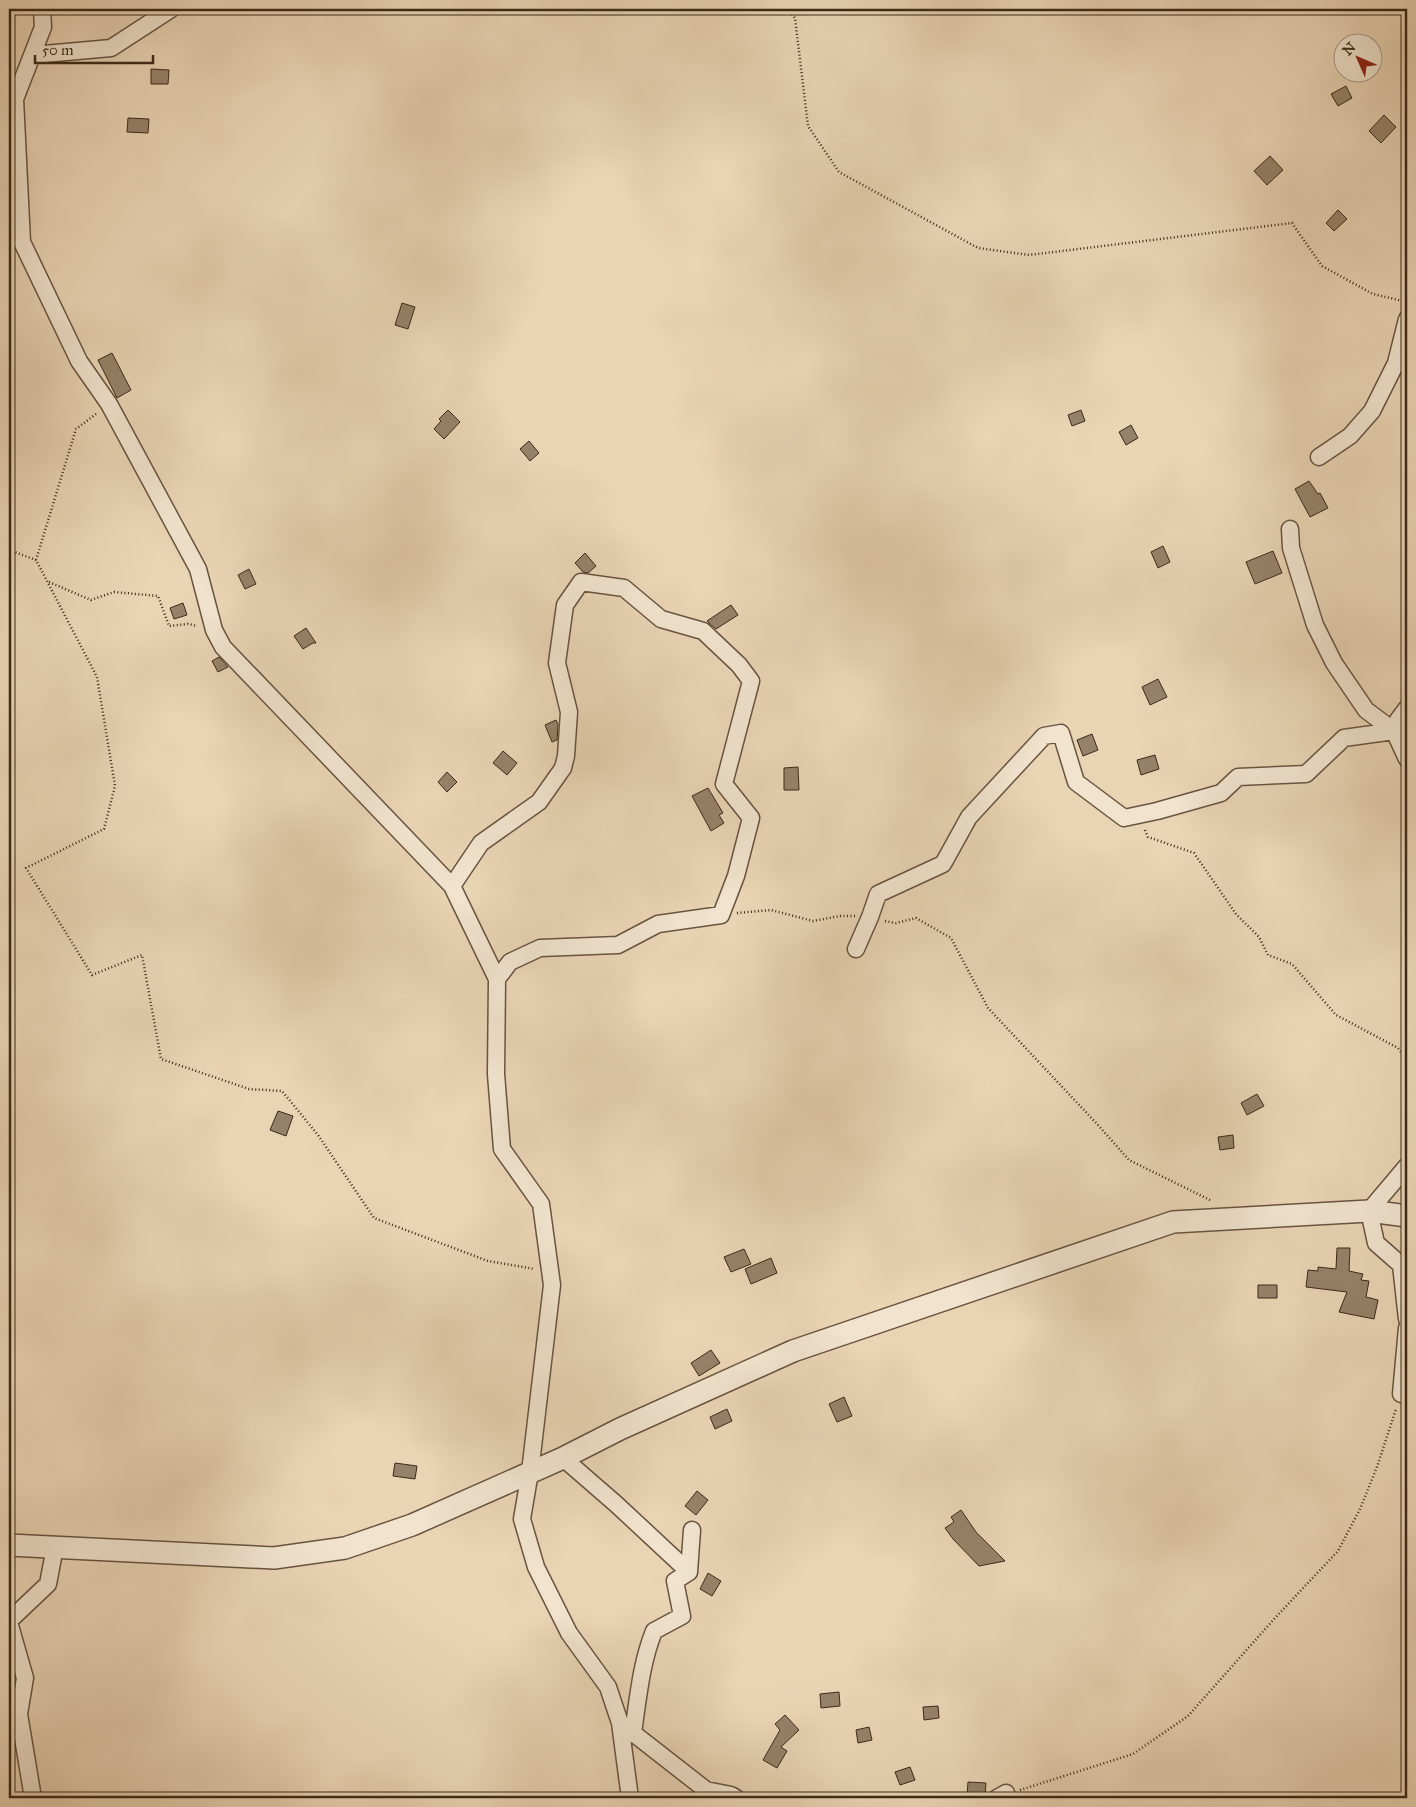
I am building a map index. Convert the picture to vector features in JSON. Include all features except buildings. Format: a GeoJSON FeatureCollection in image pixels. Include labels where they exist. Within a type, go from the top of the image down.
{"type":"FeatureCollection","features":[{"type":"Feature","properties":{"kind":"street"},"geometry":{"type":"LineString","coordinates":[[42,9],[43,27],[16,99],[22,242],[79,361],[109,404],[198,569],[214,630],[224,647],[452,886],[496,979],[496,1074],[502,1149],[541,1204],[552,1284],[530,1472],[522,1519],[536,1567],[569,1633],[608,1687],[627,1728],[706,1790],[731,1795],[736,1798]]}},
{"type":"Feature","properties":{"kind":"street"},"geometry":{"type":"LineString","coordinates":[[33,55],[112,48],[171,9]]}},
{"type":"Feature","properties":{"kind":"street"},"geometry":{"type":"LineString","coordinates":[[1319,457],[1350,436],[1372,412],[1396,363],[1407,320]]}},
{"type":"Feature","properties":{"kind":"street"},"geometry":{"type":"LineString","coordinates":[[1290,529],[1291,548],[1315,625],[1334,663],[1366,710],[1394,731],[1407,759]]}},
{"type":"Feature","properties":{"kind":"street"},"geometry":{"type":"LineString","coordinates":[[452,886],[481,843],[539,802],[563,768],[566,756],[569,712],[556,663],[565,605],[581,582],[624,588],[661,619],[703,631],[738,665],[751,682],[724,784],[751,818],[736,876],[721,915],[658,924],[618,946],[540,948],[510,962],[496,979]]}},
{"type":"Feature","properties":{"kind":"street"},"geometry":{"type":"LineString","coordinates":[[1394,731],[1398,720],[1407,708]]}},
{"type":"Feature","properties":{"kind":"street"},"geometry":{"type":"LineString","coordinates":[[856,949],[878,894],[943,864],[969,817],[1044,736],[1061,733],[1076,782],[1124,818],[1221,793],[1238,777],[1306,774],[1344,738],[1394,731]]}},
{"type":"Feature","properties":{"kind":"street"},"geometry":{"type":"LineString","coordinates":[[1369,1210],[1407,1166]]}},
{"type":"Feature","properties":{"kind":"street"},"geometry":{"type":"LineString","coordinates":[[1369,1210],[1376,1243],[1401,1265],[1407,1319]]}},
{"type":"Feature","properties":{"kind":"street"},"geometry":{"type":"LineString","coordinates":[[9,1545],[274,1558],[345,1548],[412,1525],[563,1458],[620,1428],[793,1351],[1173,1222],[1369,1210],[1407,1216]]}},
{"type":"Feature","properties":{"kind":"street"},"geometry":{"type":"LineString","coordinates":[[1401,1394],[1407,1328]]}},
{"type":"Feature","properties":{"kind":"street"},"geometry":{"type":"LineString","coordinates":[[563,1458],[689,1572]]}},
{"type":"Feature","properties":{"kind":"street"},"geometry":{"type":"LineString","coordinates":[[689,1572],[692,1530]]}},
{"type":"Feature","properties":{"kind":"street"},"geometry":{"type":"LineString","coordinates":[[33,1798],[20,1714],[25,1678],[9,1622],[48,1584],[55,1547]]}},
{"type":"Feature","properties":{"kind":"street"},"geometry":{"type":"LineString","coordinates":[[630,1798],[627,1728],[648,1646],[654,1631],[682,1616],[675,1581],[689,1572]]}},
{"type":"Feature","properties":{"kind":"path"},"geometry":{"type":"LineString","coordinates":[[787,9],[795,18],[808,126],[839,172],[978,248],[1029,255],[1292,223],[1322,266],[1373,294],[1407,302]]}},
{"type":"Feature","properties":{"kind":"path"},"geometry":{"type":"LineString","coordinates":[[36,560],[76,429],[109,404]]}},
{"type":"Feature","properties":{"kind":"path"},"geometry":{"type":"LineString","coordinates":[[9,550],[36,560],[97,676],[115,786],[104,829],[26,868],[92,975],[142,954],[161,1059],[249,1089],[282,1092],[318,1135],[374,1218],[488,1261],[551,1271]]}},
{"type":"Feature","properties":{"kind":"path"},"geometry":{"type":"LineString","coordinates":[[47,581],[91,600],[114,592],[158,596],[169,626],[188,624],[214,630]]}},
{"type":"Feature","properties":{"kind":"path"},"geometry":{"type":"LineString","coordinates":[[1140,814],[1148,838],[1194,853],[1236,914],[1259,937],[1268,955],[1292,964],[1336,1015],[1398,1048],[1407,1060]]}},
{"type":"Feature","properties":{"kind":"path"},"geometry":{"type":"LineString","coordinates":[[721,915],[771,910],[813,921],[840,916],[870,917],[896,923],[916,918],[951,938],[988,1008],[1129,1160],[1218,1204]]}},
{"type":"Feature","properties":{"kind":"path"},"geometry":{"type":"LineString","coordinates":[[1002,1796],[1133,1754],[1188,1716],[1275,1618],[1338,1551],[1360,1509],[1377,1467],[1401,1394]]}}]}
